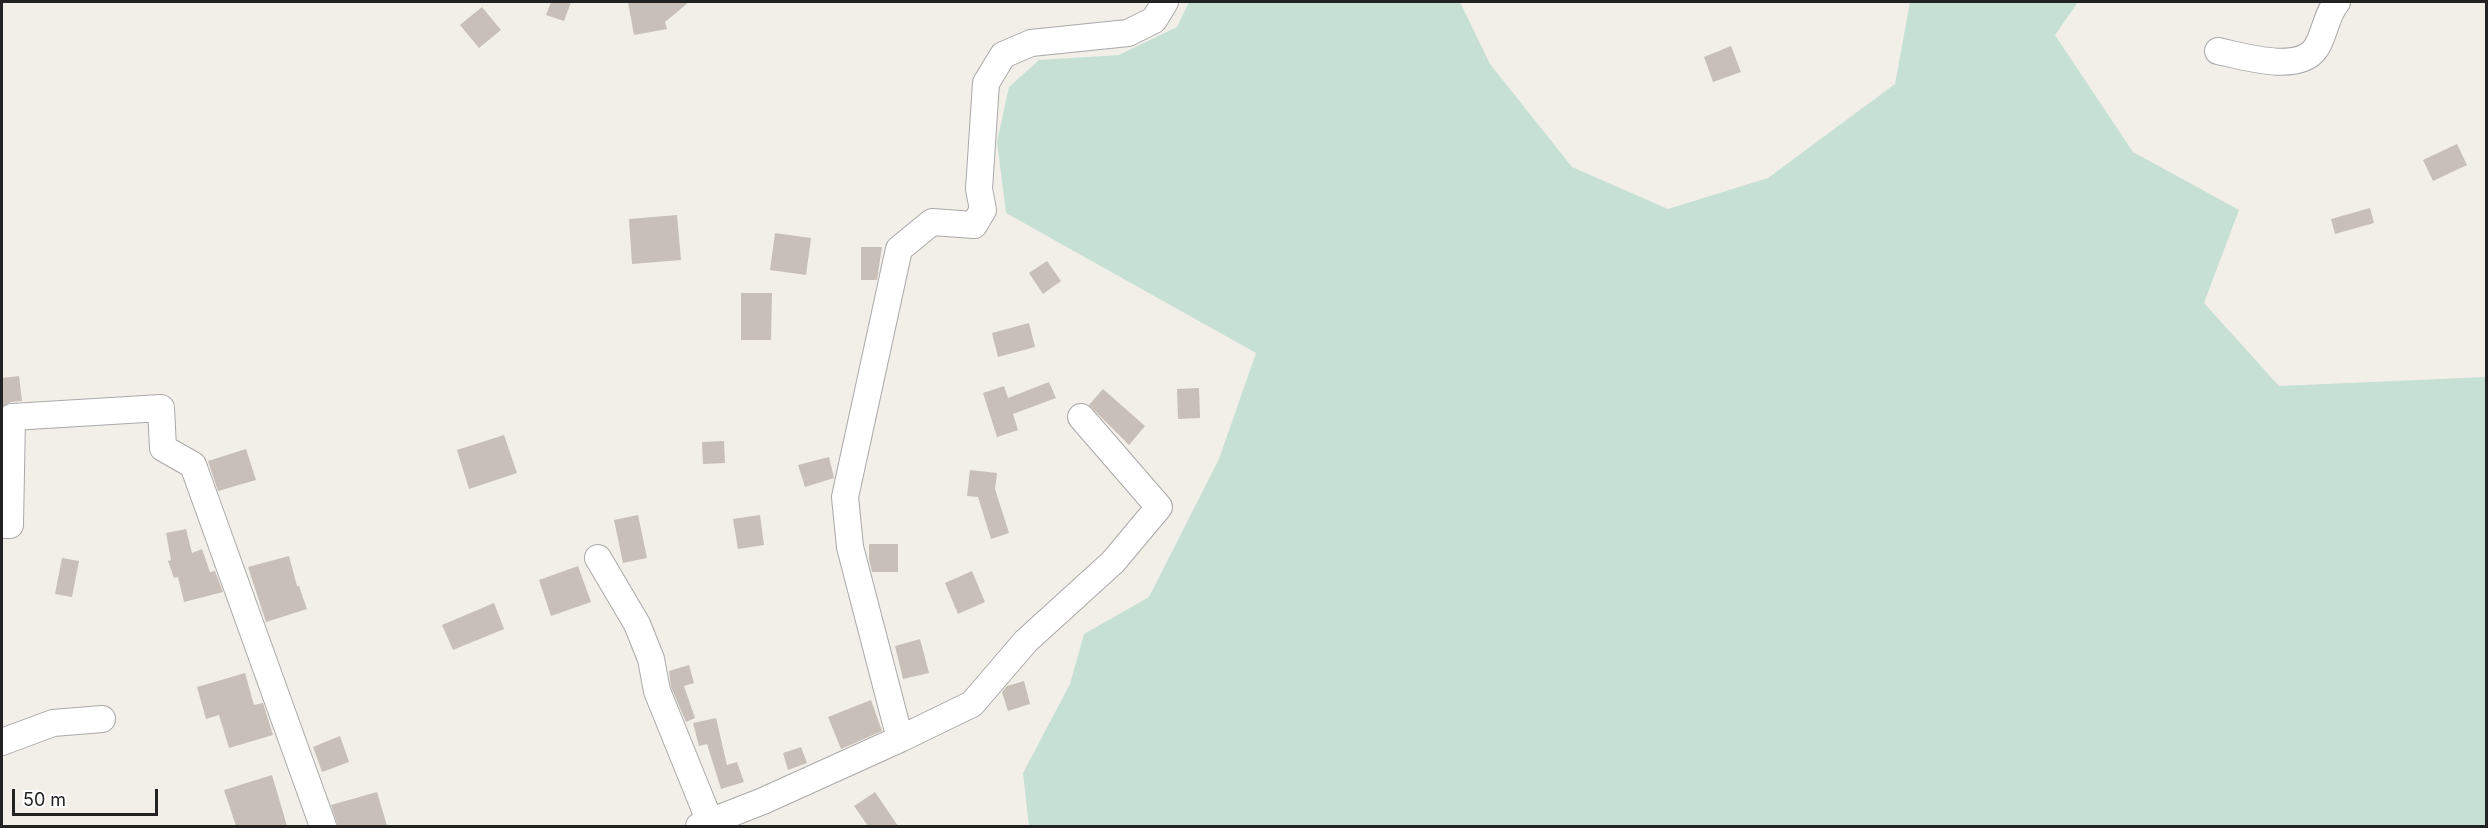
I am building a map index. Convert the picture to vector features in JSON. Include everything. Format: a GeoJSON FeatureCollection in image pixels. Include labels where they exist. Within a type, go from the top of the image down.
{"type":"FeatureCollection","features":[{"type":"Feature","properties":{"kind":"street"},"geometry":{"type":"LineString","coordinates":[[900,739],[850,547],[845,497],[898,249],[932,222],[974,225],[983,210],[979,189],[986,83],[1002,55],[1031,44],[1128,33],[1154,20],[1165,2]]}},
{"type":"Feature","properties":{"kind":"street"},"geometry":{"type":"LineString","coordinates":[[2218,51],[2267,63],[2301,58],[2315,49],[2331,9],[2337,2]]}},
{"type":"Feature","properties":{"kind":"street"},"geometry":{"type":"LineString","coordinates":[[2,525],[10,525],[12,417],[161,408],[163,448],[193,465],[323,826]]}},
{"type":"Feature","properties":{"kind":"street"},"geometry":{"type":"LineString","coordinates":[[598,558],[637,624],[651,659],[657,690],[705,824],[763,801],[972,704],[1026,641],[1113,562],[1159,507],[1081,417]]}},
{"type":"Feature","properties":{"kind":"street"},"geometry":{"type":"LineString","coordinates":[[2,742],[53,723],[102,719]]}},
{"type":"Feature","properties":{"kind":"green space"},"geometry":{"type":"Polygon","coordinates":[[[1189,2],[1460,2],[1490,64],[1572,167],[1668,209],[1768,178],[1895,84],[1910,2],[2078,2],[2055,35],[2133,152],[2239,210],[2204,303],[2279,386],[2486,377],[2486,826],[1029,826],[1023,773],[1070,684],[1084,634],[1149,597],[1219,459],[1256,353],[1006,213],[997,142],[1009,87],[1039,60],[1119,55],[1177,27],[1189,2]]]}},
{"type":"Feature","properties":{"kind":"building"},"geometry":{"type":"Polygon","coordinates":[[[551,2],[571,2],[564,21],[546,15],[551,2]]]}},
{"type":"Feature","properties":{"kind":"building"},"geometry":{"type":"Polygon","coordinates":[[[628,2],[689,2],[665,22],[667,29],[634,35],[628,2]]]}},
{"type":"Feature","properties":{"kind":"building"},"geometry":{"type":"Polygon","coordinates":[[[482,7],[501,30],[479,48],[460,25],[482,7]]]}},
{"type":"Feature","properties":{"kind":"building"},"geometry":{"type":"Polygon","coordinates":[[[1731,46],[1741,72],[1713,82],[1704,57],[1731,46]]]}},
{"type":"Feature","properties":{"kind":"building"},"geometry":{"type":"Polygon","coordinates":[[[2457,144],[2467,165],[2433,181],[2423,160],[2457,144]]]}},
{"type":"Feature","properties":{"kind":"building"},"geometry":{"type":"Polygon","coordinates":[[[2370,208],[2374,223],[2335,234],[2331,219],[2370,208]]]}},
{"type":"Feature","properties":{"kind":"building"},"geometry":{"type":"Polygon","coordinates":[[[677,215],[681,260],[632,264],[629,219],[677,215]]]}},
{"type":"Feature","properties":{"kind":"building"},"geometry":{"type":"Polygon","coordinates":[[[775,233],[811,238],[806,275],[770,270],[775,233]]]}},
{"type":"Feature","properties":{"kind":"building"},"geometry":{"type":"Polygon","coordinates":[[[861,247],[882,247],[877,280],[861,280],[861,247]]]}},
{"type":"Feature","properties":{"kind":"building"},"geometry":{"type":"Polygon","coordinates":[[[1047,261],[1061,281],[1043,294],[1029,273],[1047,261]]]}},
{"type":"Feature","properties":{"kind":"building"},"geometry":{"type":"Polygon","coordinates":[[[741,293],[772,293],[771,340],[741,340],[741,293]]]}},
{"type":"Feature","properties":{"kind":"building"},"geometry":{"type":"Polygon","coordinates":[[[1029,323],[1035,347],[998,357],[992,333],[1029,323]]]}},
{"type":"Feature","properties":{"kind":"building"},"geometry":{"type":"Polygon","coordinates":[[[19,376],[22,401],[11,402],[2,407],[2,378],[19,376]]]}},
{"type":"Feature","properties":{"kind":"building"},"geometry":{"type":"Polygon","coordinates":[[[1049,382],[1056,398],[1013,414],[1018,430],[997,437],[983,393],[1004,386],[1008,398],[1049,382]]]}},
{"type":"Feature","properties":{"kind":"building"},"geometry":{"type":"Polygon","coordinates":[[[1199,388],[1200,418],[1178,419],[1177,389],[1199,388]]]}},
{"type":"Feature","properties":{"kind":"building"},"geometry":{"type":"Polygon","coordinates":[[[1103,389],[1145,426],[1129,445],[1089,405],[1103,389]]]}},
{"type":"Feature","properties":{"kind":"building"},"geometry":{"type":"Polygon","coordinates":[[[504,435],[517,473],[469,489],[457,450],[504,435]]]}},
{"type":"Feature","properties":{"kind":"building"},"geometry":{"type":"Polygon","coordinates":[[[724,441],[725,463],[703,464],[702,442],[724,441]]]}},
{"type":"Feature","properties":{"kind":"building"},"geometry":{"type":"Polygon","coordinates":[[[246,449],[256,480],[218,491],[208,461],[246,449]]]}},
{"type":"Feature","properties":{"kind":"building"},"geometry":{"type":"Polygon","coordinates":[[[829,457],[834,478],[805,487],[798,465],[829,457]]]}},
{"type":"Feature","properties":{"kind":"building"},"geometry":{"type":"Polygon","coordinates":[[[970,470],[997,473],[995,489],[1009,533],[991,539],[978,497],[967,496],[970,470]]]}},
{"type":"Feature","properties":{"kind":"building"},"geometry":{"type":"Polygon","coordinates":[[[638,515],[647,558],[623,563],[614,520],[638,515]]]}},
{"type":"Feature","properties":{"kind":"building"},"geometry":{"type":"Polygon","coordinates":[[[760,515],[764,545],[738,549],[733,519],[760,515]]]}},
{"type":"Feature","properties":{"kind":"building"},"geometry":{"type":"Polygon","coordinates":[[[186,529],[192,553],[202,549],[210,572],[215,571],[223,592],[184,602],[178,577],[174,578],[168,561],[171,560],[166,533],[186,529]]]}},
{"type":"Feature","properties":{"kind":"building"},"geometry":{"type":"Polygon","coordinates":[[[869,544],[898,544],[898,572],[872,572],[869,544]]]}},
{"type":"Feature","properties":{"kind":"building"},"geometry":{"type":"Polygon","coordinates":[[[289,556],[297,586],[299,586],[307,609],[266,622],[248,567],[289,556]]]}},
{"type":"Feature","properties":{"kind":"building"},"geometry":{"type":"Polygon","coordinates":[[[62,558],[79,561],[72,597],[55,594],[62,558]]]}},
{"type":"Feature","properties":{"kind":"building"},"geometry":{"type":"Polygon","coordinates":[[[578,566],[591,602],[551,616],[539,580],[578,566]]]}},
{"type":"Feature","properties":{"kind":"building"},"geometry":{"type":"Polygon","coordinates":[[[972,571],[985,602],[958,614],[945,583],[972,571]]]}},
{"type":"Feature","properties":{"kind":"building"},"geometry":{"type":"Polygon","coordinates":[[[494,603],[504,629],[453,650],[442,625],[494,603]]]}},
{"type":"Feature","properties":{"kind":"building"},"geometry":{"type":"Polygon","coordinates":[[[920,639],[929,673],[903,679],[895,646],[920,639]]]}},
{"type":"Feature","properties":{"kind":"building"},"geometry":{"type":"Polygon","coordinates":[[[689,665],[694,683],[684,686],[695,718],[686,722],[671,687],[669,671],[689,665]]]}},
{"type":"Feature","properties":{"kind":"building"},"geometry":{"type":"Polygon","coordinates":[[[245,673],[254,705],[263,703],[273,735],[229,748],[219,715],[206,719],[197,687],[245,673]]]}},
{"type":"Feature","properties":{"kind":"building"},"geometry":{"type":"Polygon","coordinates":[[[1024,681],[1030,704],[1008,711],[1002,692],[1007,686],[1024,681]]]}},
{"type":"Feature","properties":{"kind":"building"},"geometry":{"type":"Polygon","coordinates":[[[871,700],[882,731],[841,749],[828,717],[871,700]]]}},
{"type":"Feature","properties":{"kind":"building"},"geometry":{"type":"Polygon","coordinates":[[[716,718],[727,765],[737,762],[744,782],[721,789],[707,744],[699,746],[693,723],[716,718]]]}},
{"type":"Feature","properties":{"kind":"building"},"geometry":{"type":"Polygon","coordinates":[[[340,736],[349,762],[322,772],[313,747],[340,736]]]}},
{"type":"Feature","properties":{"kind":"building"},"geometry":{"type":"Polygon","coordinates":[[[801,747],[807,763],[788,770],[783,753],[801,747]]]}},
{"type":"Feature","properties":{"kind":"building"},"geometry":{"type":"Polygon","coordinates":[[[272,775],[287,826],[236,826],[224,790],[272,775]]]}},
{"type":"Feature","properties":{"kind":"building"},"geometry":{"type":"Polygon","coordinates":[[[377,792],[387,826],[338,826],[331,805],[377,792]]]}},
{"type":"Feature","properties":{"kind":"building"},"geometry":{"type":"Polygon","coordinates":[[[875,792],[898,826],[868,826],[854,806],[875,792]]]}}]}
